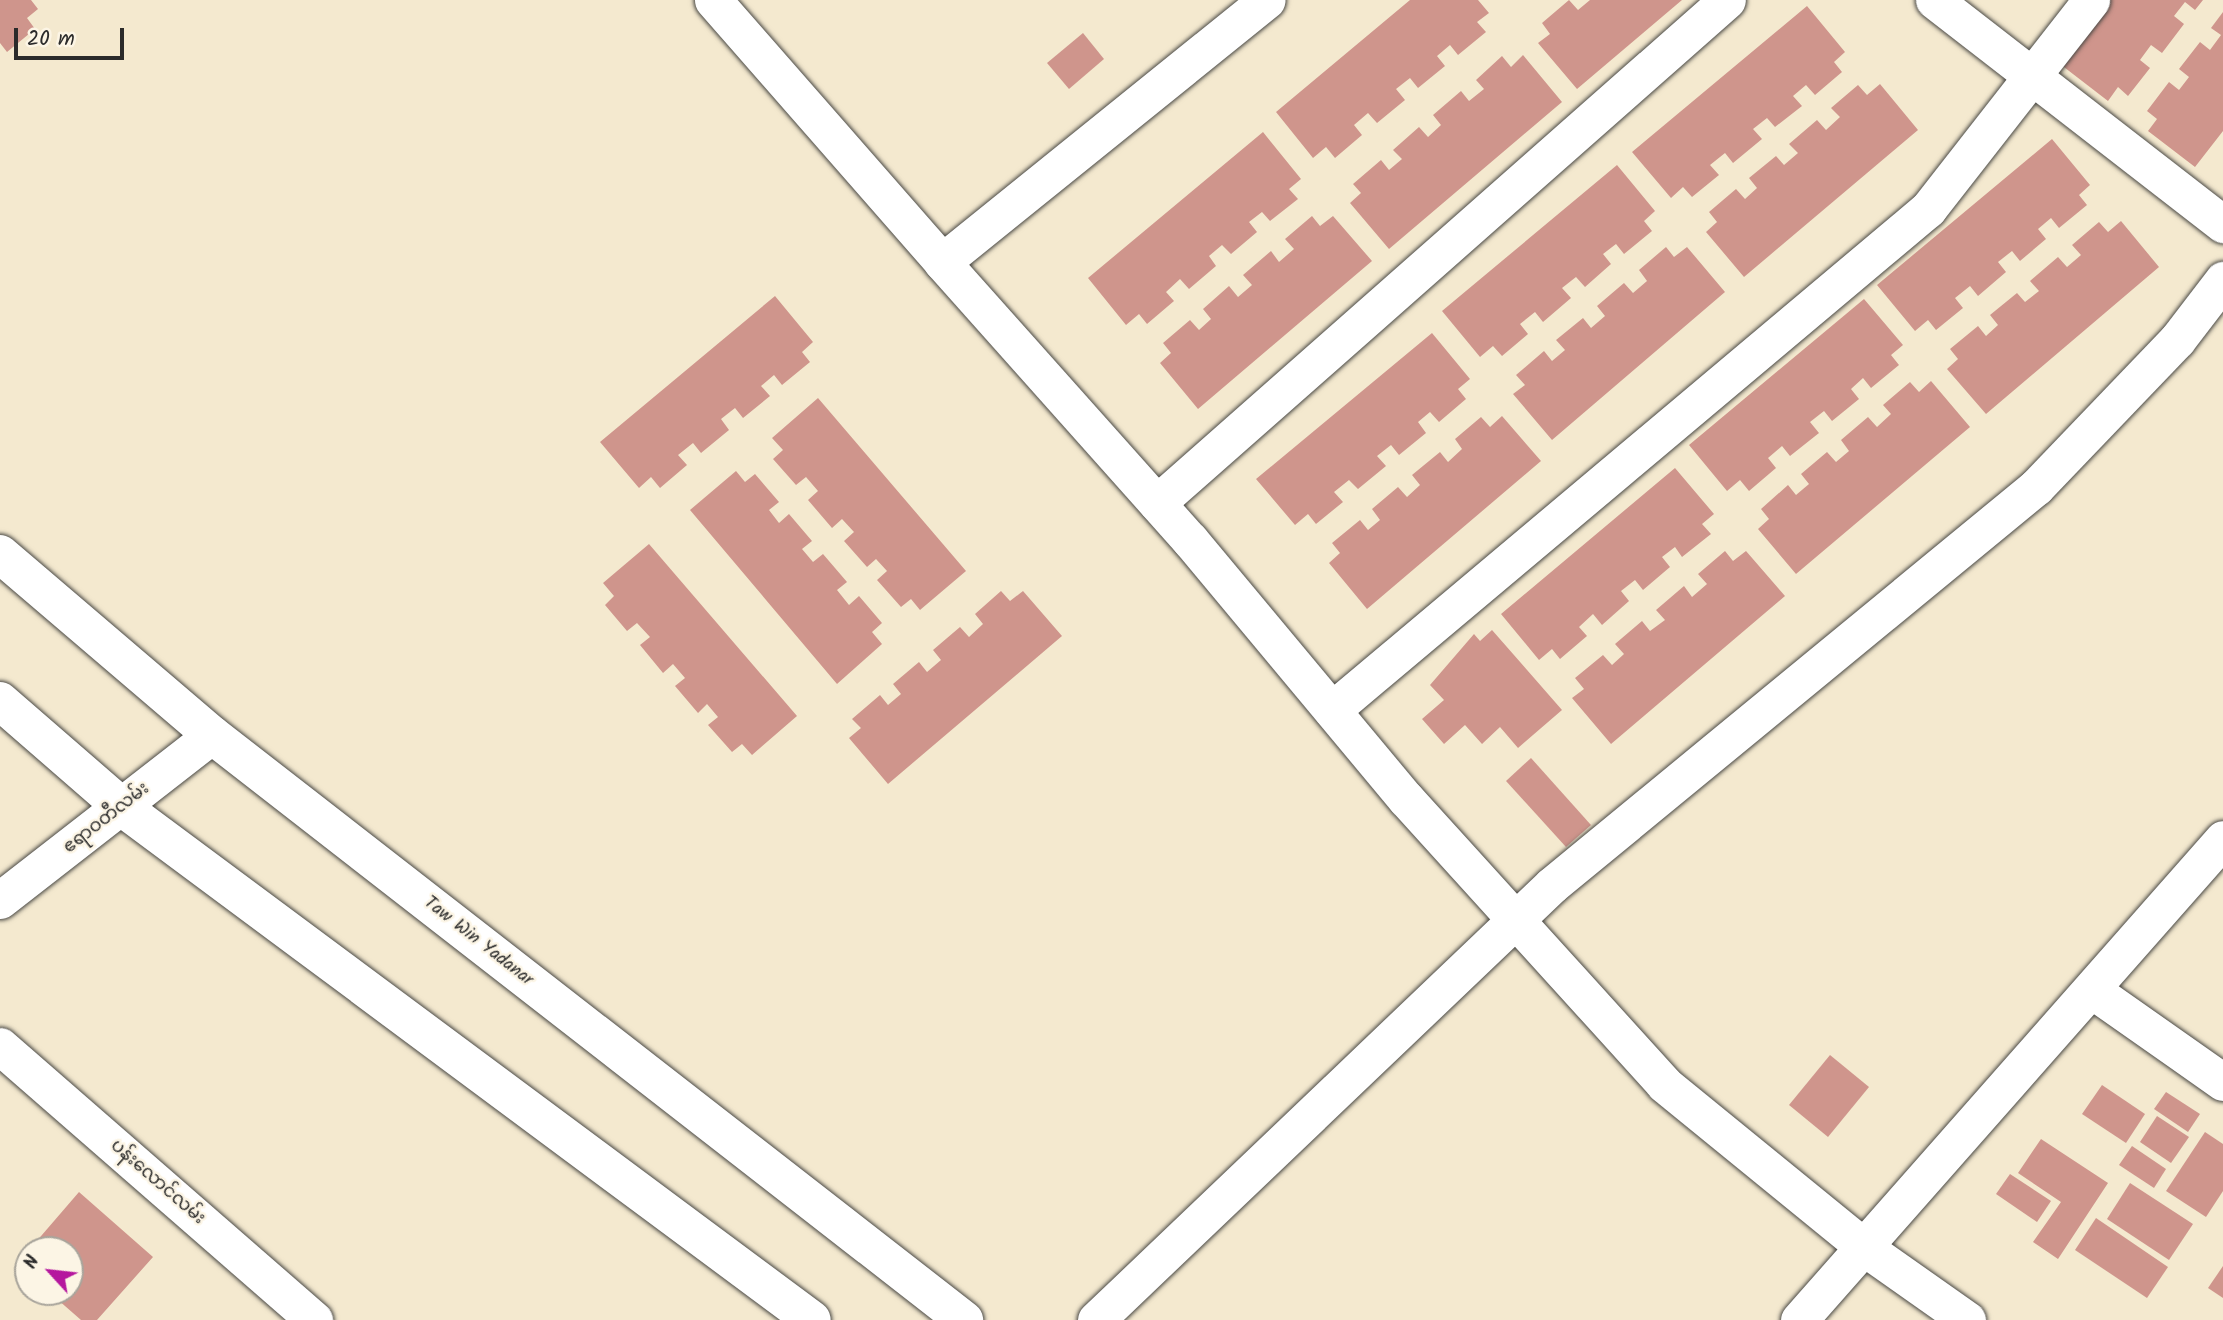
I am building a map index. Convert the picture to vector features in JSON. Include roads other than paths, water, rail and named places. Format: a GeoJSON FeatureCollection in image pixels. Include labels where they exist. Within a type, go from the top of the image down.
{"type":"FeatureCollection","features":[{"type":"Feature","properties":{"kind":"main road","name":"Taw Win Yadanar"},"geometry":{"type":"LineString","coordinates":[[0,554],[212,735],[964,1320]]}},
{"type":"Feature","properties":{"kind":"main road"},"geometry":{"type":"LineString","coordinates":[[0,701],[123,808],[812,1320]]}},
{"type":"Feature","properties":{"kind":"street"},"geometry":{"type":"LineString","coordinates":[[713,0],[1157,503],[1513,921],[1664,1084],[1865,1248],[1968,1320]]}},
{"type":"Feature","properties":{"kind":"street"},"geometry":{"type":"LineString","coordinates":[[942,262],[1267,0]]}},
{"type":"Feature","properties":{"kind":"street"},"geometry":{"type":"LineString","coordinates":[[1157,503],[1727,0]]}},
{"type":"Feature","properties":{"kind":"street"},"geometry":{"type":"LineString","coordinates":[[1934,0],[2223,224]]}},
{"type":"Feature","properties":{"kind":"street"},"geometry":{"type":"LineString","coordinates":[[1332,710],[1928,209],[2035,76],[2091,0]]}},
{"type":"Feature","properties":{"kind":"street"},"geometry":{"type":"LineString","coordinates":[[1096,1320],[1513,921],[2036,487],[2177,340],[2223,280]]}},
{"type":"Feature","properties":{"kind":"street","name":"ဧရာဝတီလမ်း"},"geometry":{"type":"LineString","coordinates":[[0,900],[123,808],[212,735]]}},
{"type":"Feature","properties":{"kind":"street"},"geometry":{"type":"LineString","coordinates":[[1799,1320],[2223,839]]}},
{"type":"Feature","properties":{"kind":"street"},"geometry":{"type":"LineString","coordinates":[[2092,990],[2223,1082]]}},
{"type":"Feature","properties":{"kind":"street","name":"ပန်းလောင်လမ်း"},"geometry":{"type":"LineString","coordinates":[[0,1046],[314,1320]]}}]}
